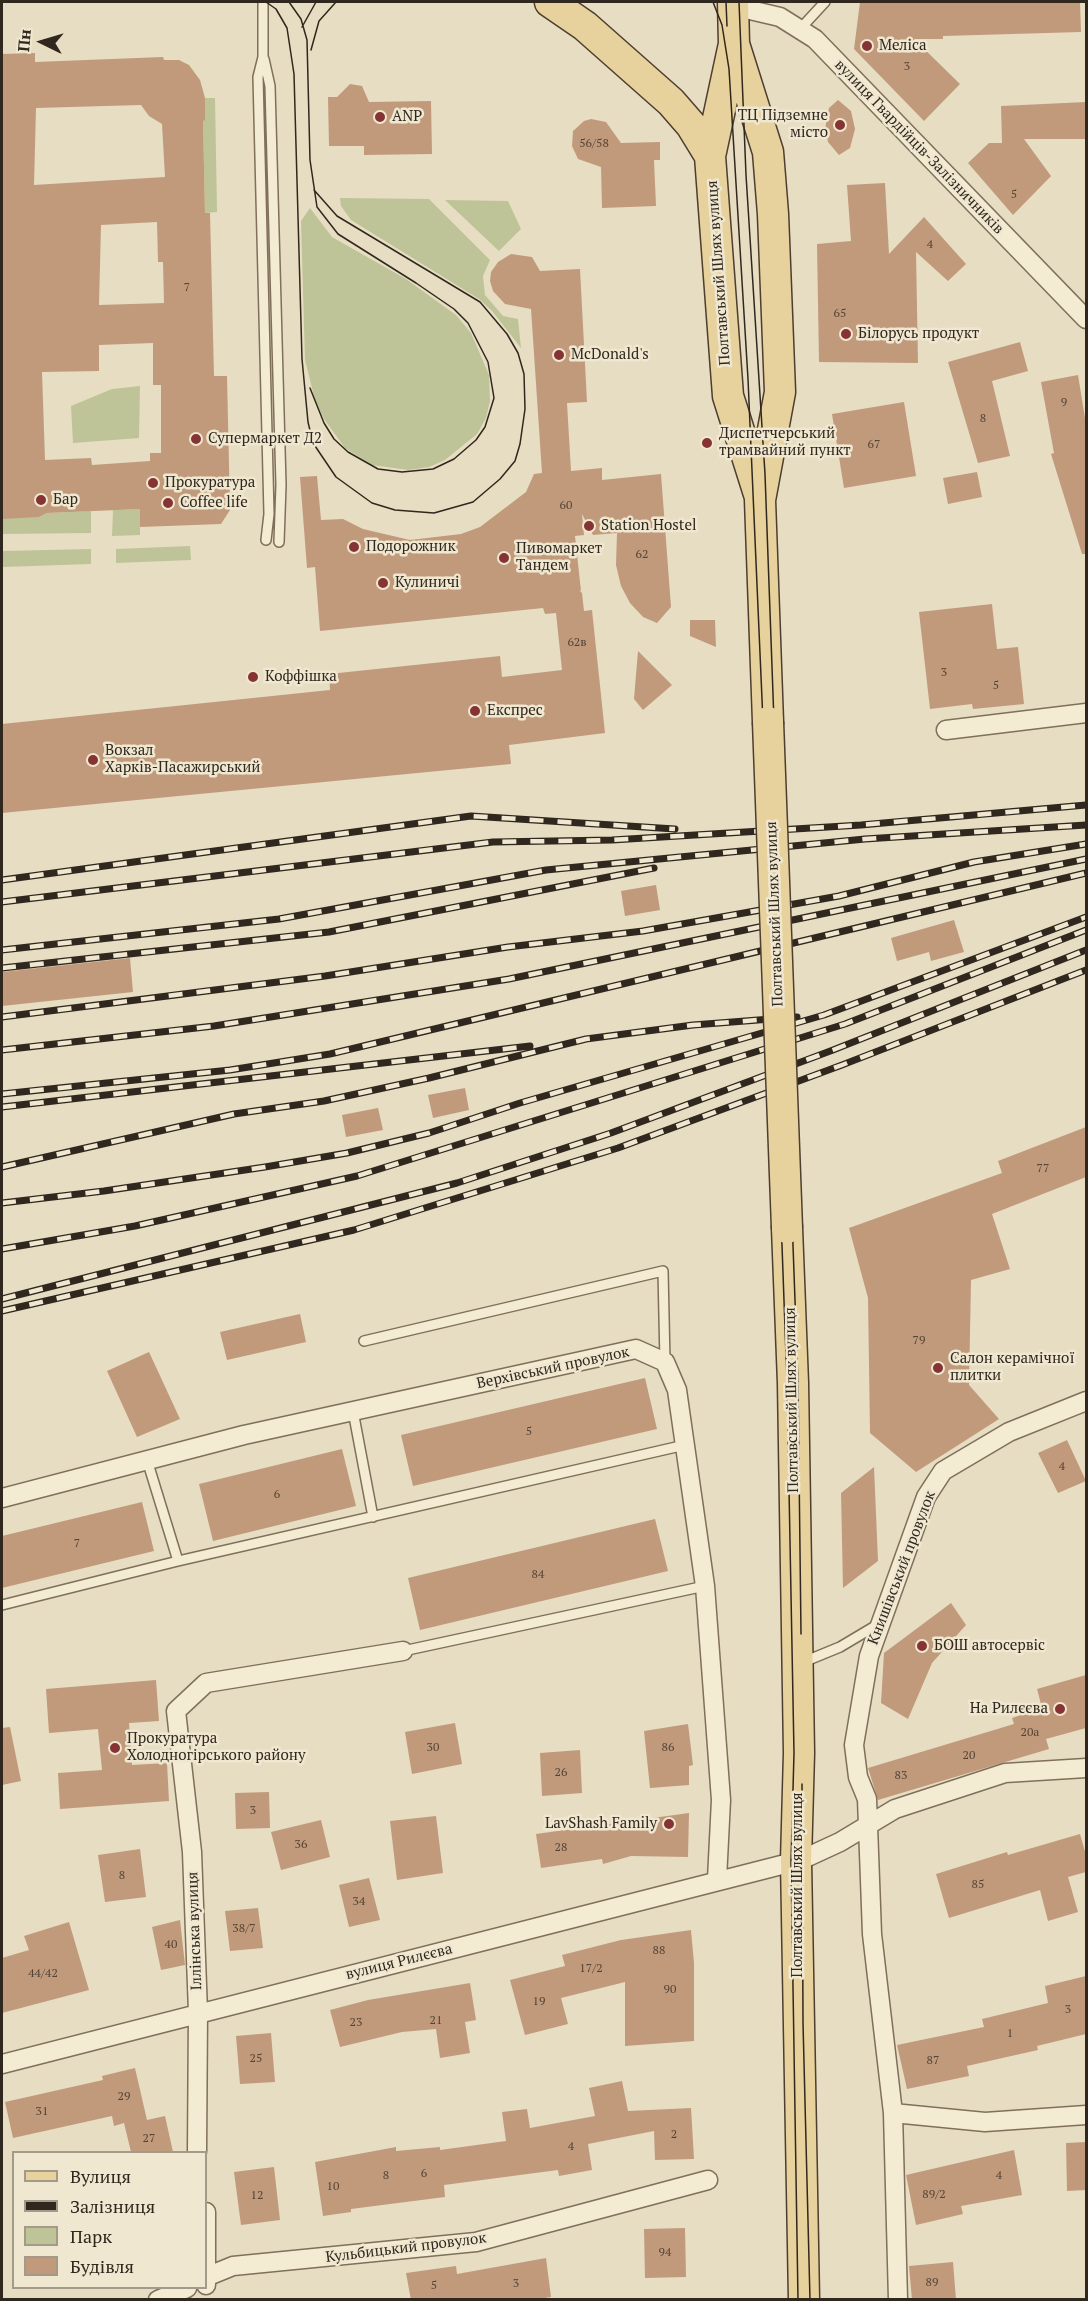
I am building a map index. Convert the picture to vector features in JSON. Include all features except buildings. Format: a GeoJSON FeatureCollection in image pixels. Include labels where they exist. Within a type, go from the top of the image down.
{"type":"FeatureCollection","features":[{"type":"Feature","properties":{"kind":"main road"},"geometry":{"type":"LineString","coordinates":[[550,2],[585,26],[671,102],[691,125],[710,156]]}},
{"type":"Feature","properties":{"kind":"main road","name":"Полтавський Шлях вулиця"},"geometry":{"type":"LineString","coordinates":[[733,4],[734,44],[710,156],[728,396],[760,500]]}},
{"type":"Feature","properties":{"kind":"main road","name":"Полтавський Шлях вулиця"},"geometry":{"type":"LineString","coordinates":[[734,44],[768,152],[771,174],[780,392],[760,500],[793,1383],[798,1753],[796,1861],[804,2300]]}},
{"type":"Feature","properties":{"kind":"street","name":"вулиця Гвардійців-Залізничників"},"geometry":{"type":"LineString","coordinates":[[733,4],[780,17],[801,28],[814,39],[1086,319]]}},
{"type":"Feature","properties":{"kind":"street"},"geometry":{"type":"LineString","coordinates":[[946,730],[1086,713]]}},
{"type":"Feature","properties":{"kind":"street","name":"Верхівський провулок"},"geometry":{"type":"LineString","coordinates":[[2,1498],[244,1435],[636,1349],[665,1362]]}},
{"type":"Feature","properties":{"kind":"street"},"geometry":{"type":"LineString","coordinates":[[665,1362],[677,1390],[705,1586],[721,1800],[717,1879]]}},
{"type":"Feature","properties":{"kind":"street","name":"Книшівський провулок"},"geometry":{"type":"LineString","coordinates":[[897,2300],[893,2113],[872,1934],[870,1824],[867,1799],[858,1777],[854,1745],[868,1656],[926,1497],[943,1471],[1009,1432],[1086,1401]]}},
{"type":"Feature","properties":{"kind":"street","name":"Іллінська вулиця"},"geometry":{"type":"LineString","coordinates":[[197,2151],[198,2012],[192,1852],[176,1711],[206,1683],[403,1651]]}},
{"type":"Feature","properties":{"kind":"street","name":"вулиця Рилєєва"},"geometry":{"type":"LineString","coordinates":[[2,2064],[717,1879],[796,1861],[840,1842],[895,1809],[1005,1773],[1086,1768]]}},
{"type":"Feature","properties":{"kind":"street"},"geometry":{"type":"LineString","coordinates":[[893,2113],[986,2122],[1086,2115]]}},
{"type":"Feature","properties":{"kind":"street","name":"Кульбицький провулок"},"geometry":{"type":"LineString","coordinates":[[207,2280],[233,2266],[476,2242],[708,2180]]}},
{"type":"Feature","properties":{"kind":"street"},"geometry":{"type":"LineString","coordinates":[[158,2300],[185,2289]]}},
{"type":"Feature","properties":{"kind":"lane"},"geometry":{"type":"LineString","coordinates":[[263,2],[263,57],[270,86],[281,485],[279,542]]}},
{"type":"Feature","properties":{"kind":"lane"},"geometry":{"type":"LineString","coordinates":[[801,28],[825,2]]}},
{"type":"Feature","properties":{"kind":"lane"},"geometry":{"type":"LineString","coordinates":[[263,57],[258,77],[269,514],[266,540]]}},
{"type":"Feature","properties":{"kind":"lane"},"geometry":{"type":"LineString","coordinates":[[364,1341],[663,1271],[665,1362]]}},
{"type":"Feature","properties":{"kind":"lane"},"geometry":{"type":"LineString","coordinates":[[353,1411],[373,1517]]}},
{"type":"Feature","properties":{"kind":"lane"},"geometry":{"type":"LineString","coordinates":[[2,1605],[685,1445]]}},
{"type":"Feature","properties":{"kind":"lane"},"geometry":{"type":"LineString","coordinates":[[147,1460],[178,1562]]}},
{"type":"Feature","properties":{"kind":"lane"},"geometry":{"type":"LineString","coordinates":[[403,1651],[705,1586]]}},
{"type":"Feature","properties":{"kind":"lane"},"geometry":{"type":"LineString","coordinates":[[796,1666],[840,1647],[879,1624]]}},
{"type":"Feature","properties":{"kind":"green space"},"geometry":{"type":"Polygon","coordinates":[[[205,98],[215,98],[217,212],[205,213],[203,121],[205,98]]]}},
{"type":"Feature","properties":{"kind":"green space"},"geometry":{"type":"Polygon","coordinates":[[[340,198],[429,199],[490,260],[483,276],[485,295],[503,316],[518,319],[521,348],[492,311],[479,299],[351,220],[341,206],[340,198]]]}},
{"type":"Feature","properties":{"kind":"green space"},"geometry":{"type":"Polygon","coordinates":[[[445,200],[508,201],[521,229],[499,251],[445,200]]]}},
{"type":"Feature","properties":{"kind":"green space"},"geometry":{"type":"Polygon","coordinates":[[[310,208],[332,237],[406,279],[456,315],[471,333],[489,375],[490,401],[486,418],[477,434],[445,460],[429,467],[408,470],[372,465],[345,448],[324,419],[315,400],[305,360],[301,221],[310,208]]]}},
{"type":"Feature","properties":{"kind":"green space"},"geometry":{"type":"Polygon","coordinates":[[[140,386],[139,438],[73,443],[71,406],[112,389],[140,386]]]}},
{"type":"Feature","properties":{"kind":"green space"},"geometry":{"type":"Polygon","coordinates":[[[140,509],[140,535],[112,536],[113,510],[140,509]]]}},
{"type":"Feature","properties":{"kind":"green space"},"geometry":{"type":"Polygon","coordinates":[[[91,511],[91,533],[2,534],[2,517],[39,517],[47,513],[91,511]]]}},
{"type":"Feature","properties":{"kind":"green space"},"geometry":{"type":"Polygon","coordinates":[[[190,546],[191,560],[116,563],[116,549],[190,546]]]}},
{"type":"Feature","properties":{"kind":"green space"},"geometry":{"type":"Polygon","coordinates":[[[91,549],[91,564],[2,567],[2,551],[91,549]]]}},
{"type":"Feature","properties":{"kind":"tram line"},"geometry":{"type":"LineString","coordinates":[[266,2],[276,9],[287,28],[294,74],[302,359],[308,422],[313,443],[336,477],[372,503],[395,510],[434,513],[473,502],[500,479],[515,461],[525,409],[524,374],[518,353],[507,334],[480,302],[337,216],[314,190]]}},
{"type":"Feature","properties":{"kind":"tram line"},"geometry":{"type":"LineString","coordinates":[[289,2],[301,19],[307,40],[310,160],[317,207],[338,234],[454,309],[468,323],[488,362],[494,398],[485,427],[476,440],[454,459],[433,469],[402,472],[378,469],[348,452],[334,439],[324,423],[310,388]]}},
{"type":"Feature","properties":{"kind":"tram line"},"geometry":{"type":"LineString","coordinates":[[302,27],[316,2]]}},
{"type":"Feature","properties":{"kind":"tram line"},"geometry":{"type":"LineString","coordinates":[[311,50],[319,21],[336,2]]}},
{"type":"Feature","properties":{"kind":"tram line"},"geometry":{"type":"LineString","coordinates":[[713,2],[722,25],[729,69],[748,379],[763,722],[787,1383],[794,1753],[791,1862],[798,2300]]}},
{"type":"Feature","properties":{"kind":"tram line"},"geometry":{"type":"LineString","coordinates":[[726,2],[727,26]]}},
{"type":"Feature","properties":{"kind":"tram line"},"geometry":{"type":"LineString","coordinates":[[739,2],[746,175],[765,474],[798,1383],[801,1634]]}},
{"type":"Feature","properties":{"kind":"tram line"},"geometry":{"type":"LineString","coordinates":[[802,1784],[803,2023],[810,2300]]}},
{"type":"Feature","properties":{"kind":"railway"},"geometry":{"type":"LineString","coordinates":[[2,902],[493,842],[612,840],[861,825],[1086,805]]}},
{"type":"Feature","properties":{"kind":"railway"},"geometry":{"type":"LineString","coordinates":[[2,880],[471,816],[675,829]]}},
{"type":"Feature","properties":{"kind":"railway"},"geometry":{"type":"LineString","coordinates":[[2,950],[279,919],[546,870],[865,839],[1086,825]]}},
{"type":"Feature","properties":{"kind":"railway"},"geometry":{"type":"LineString","coordinates":[[2,1017],[325,976],[508,947],[643,931],[839,896],[974,862],[1086,844]]}},
{"type":"Feature","properties":{"kind":"railway"},"geometry":{"type":"LineString","coordinates":[[2,1050],[214,1026],[509,979],[1086,859]]}},
{"type":"Feature","properties":{"kind":"railway"},"geometry":{"type":"LineString","coordinates":[[2,968],[329,932],[654,868]]}},
{"type":"Feature","properties":{"kind":"railway"},"geometry":{"type":"LineString","coordinates":[[2,1094],[230,1070],[330,1054],[1086,873]]}},
{"type":"Feature","properties":{"kind":"railway"},"geometry":{"type":"LineString","coordinates":[[2,1203],[104,1191],[265,1167],[347,1153],[429,1133],[520,1103],[824,1015],[1086,917]]}},
{"type":"Feature","properties":{"kind":"railway"},"geometry":{"type":"LineString","coordinates":[[2,1249],[135,1226],[357,1176],[845,1024],[1086,930]]}},
{"type":"Feature","properties":{"kind":"railway"},"geometry":{"type":"LineString","coordinates":[[2,1299],[457,1183],[611,1133],[833,1050],[1086,950]]}},
{"type":"Feature","properties":{"kind":"railway"},"geometry":{"type":"LineString","coordinates":[[2,1311],[354,1230],[618,1148],[842,1065],[1086,970]]}},
{"type":"Feature","properties":{"kind":"railway"},"geometry":{"type":"LineString","coordinates":[[2,1167],[234,1114],[324,1101],[429,1078],[586,1039],[693,1025],[797,1017]]}},
{"type":"Feature","properties":{"kind":"railway"},"geometry":{"type":"LineString","coordinates":[[2,1107],[530,1046]]}},
{"type":"Feature","properties":{"kind":"place","name":"Меліса"},"geometry":{"type":"Point","coordinates":[867,46]}},
{"type":"Feature","properties":{"kind":"place","name":"ANP"},"geometry":{"type":"Point","coordinates":[380,117]}},
{"type":"Feature","properties":{"kind":"place","name":"ТЦ Підземне місто"},"geometry":{"type":"Point","coordinates":[840,125]}},
{"type":"Feature","properties":{"kind":"place","name":"Білорусь продукт"},"geometry":{"type":"Point","coordinates":[846,334]}},
{"type":"Feature","properties":{"kind":"place","name":"McDonald's"},"geometry":{"type":"Point","coordinates":[559,355]}},
{"type":"Feature","properties":{"kind":"place","name":"Супермаркет Д2"},"geometry":{"type":"Point","coordinates":[196,439]}},
{"type":"Feature","properties":{"kind":"place","name":"Диспетчерський трамвайний пункт"},"geometry":{"type":"Point","coordinates":[707,443]}},
{"type":"Feature","properties":{"kind":"place","name":"Прокуратура"},"geometry":{"type":"Point","coordinates":[153,483]}},
{"type":"Feature","properties":{"kind":"place","name":"Бар"},"geometry":{"type":"Point","coordinates":[41,500]}},
{"type":"Feature","properties":{"kind":"place","name":"Coffee life"},"geometry":{"type":"Point","coordinates":[168,503]}},
{"type":"Feature","properties":{"kind":"place","name":"Station Hostel"},"geometry":{"type":"Point","coordinates":[589,526]}},
{"type":"Feature","properties":{"kind":"place","name":"Подорожник"},"geometry":{"type":"Point","coordinates":[354,547]}},
{"type":"Feature","properties":{"kind":"place","name":"Пивомаркет Тандем"},"geometry":{"type":"Point","coordinates":[504,558]}},
{"type":"Feature","properties":{"kind":"place","name":"Кулиничі"},"geometry":{"type":"Point","coordinates":[383,583]}},
{"type":"Feature","properties":{"kind":"place","name":"Коффішка"},"geometry":{"type":"Point","coordinates":[253,677]}},
{"type":"Feature","properties":{"kind":"place","name":"Експрес"},"geometry":{"type":"Point","coordinates":[475,711]}},
{"type":"Feature","properties":{"kind":"place","name":"Вокзал Харків-Пасажирський"},"geometry":{"type":"Point","coordinates":[93,760]}},
{"type":"Feature","properties":{"kind":"place","name":"Салон керамічної плитки"},"geometry":{"type":"Point","coordinates":[938,1368]}},
{"type":"Feature","properties":{"kind":"place","name":"БОШ автосервіс"},"geometry":{"type":"Point","coordinates":[922,1646]}},
{"type":"Feature","properties":{"kind":"place","name":"На Рилєєва"},"geometry":{"type":"Point","coordinates":[1060,1709]}},
{"type":"Feature","properties":{"kind":"place","name":"Прокуратура Холодногірського району"},"geometry":{"type":"Point","coordinates":[115,1748]}},
{"type":"Feature","properties":{"kind":"place","name":"LavShash Family"},"geometry":{"type":"Point","coordinates":[669,1824]}}]}
